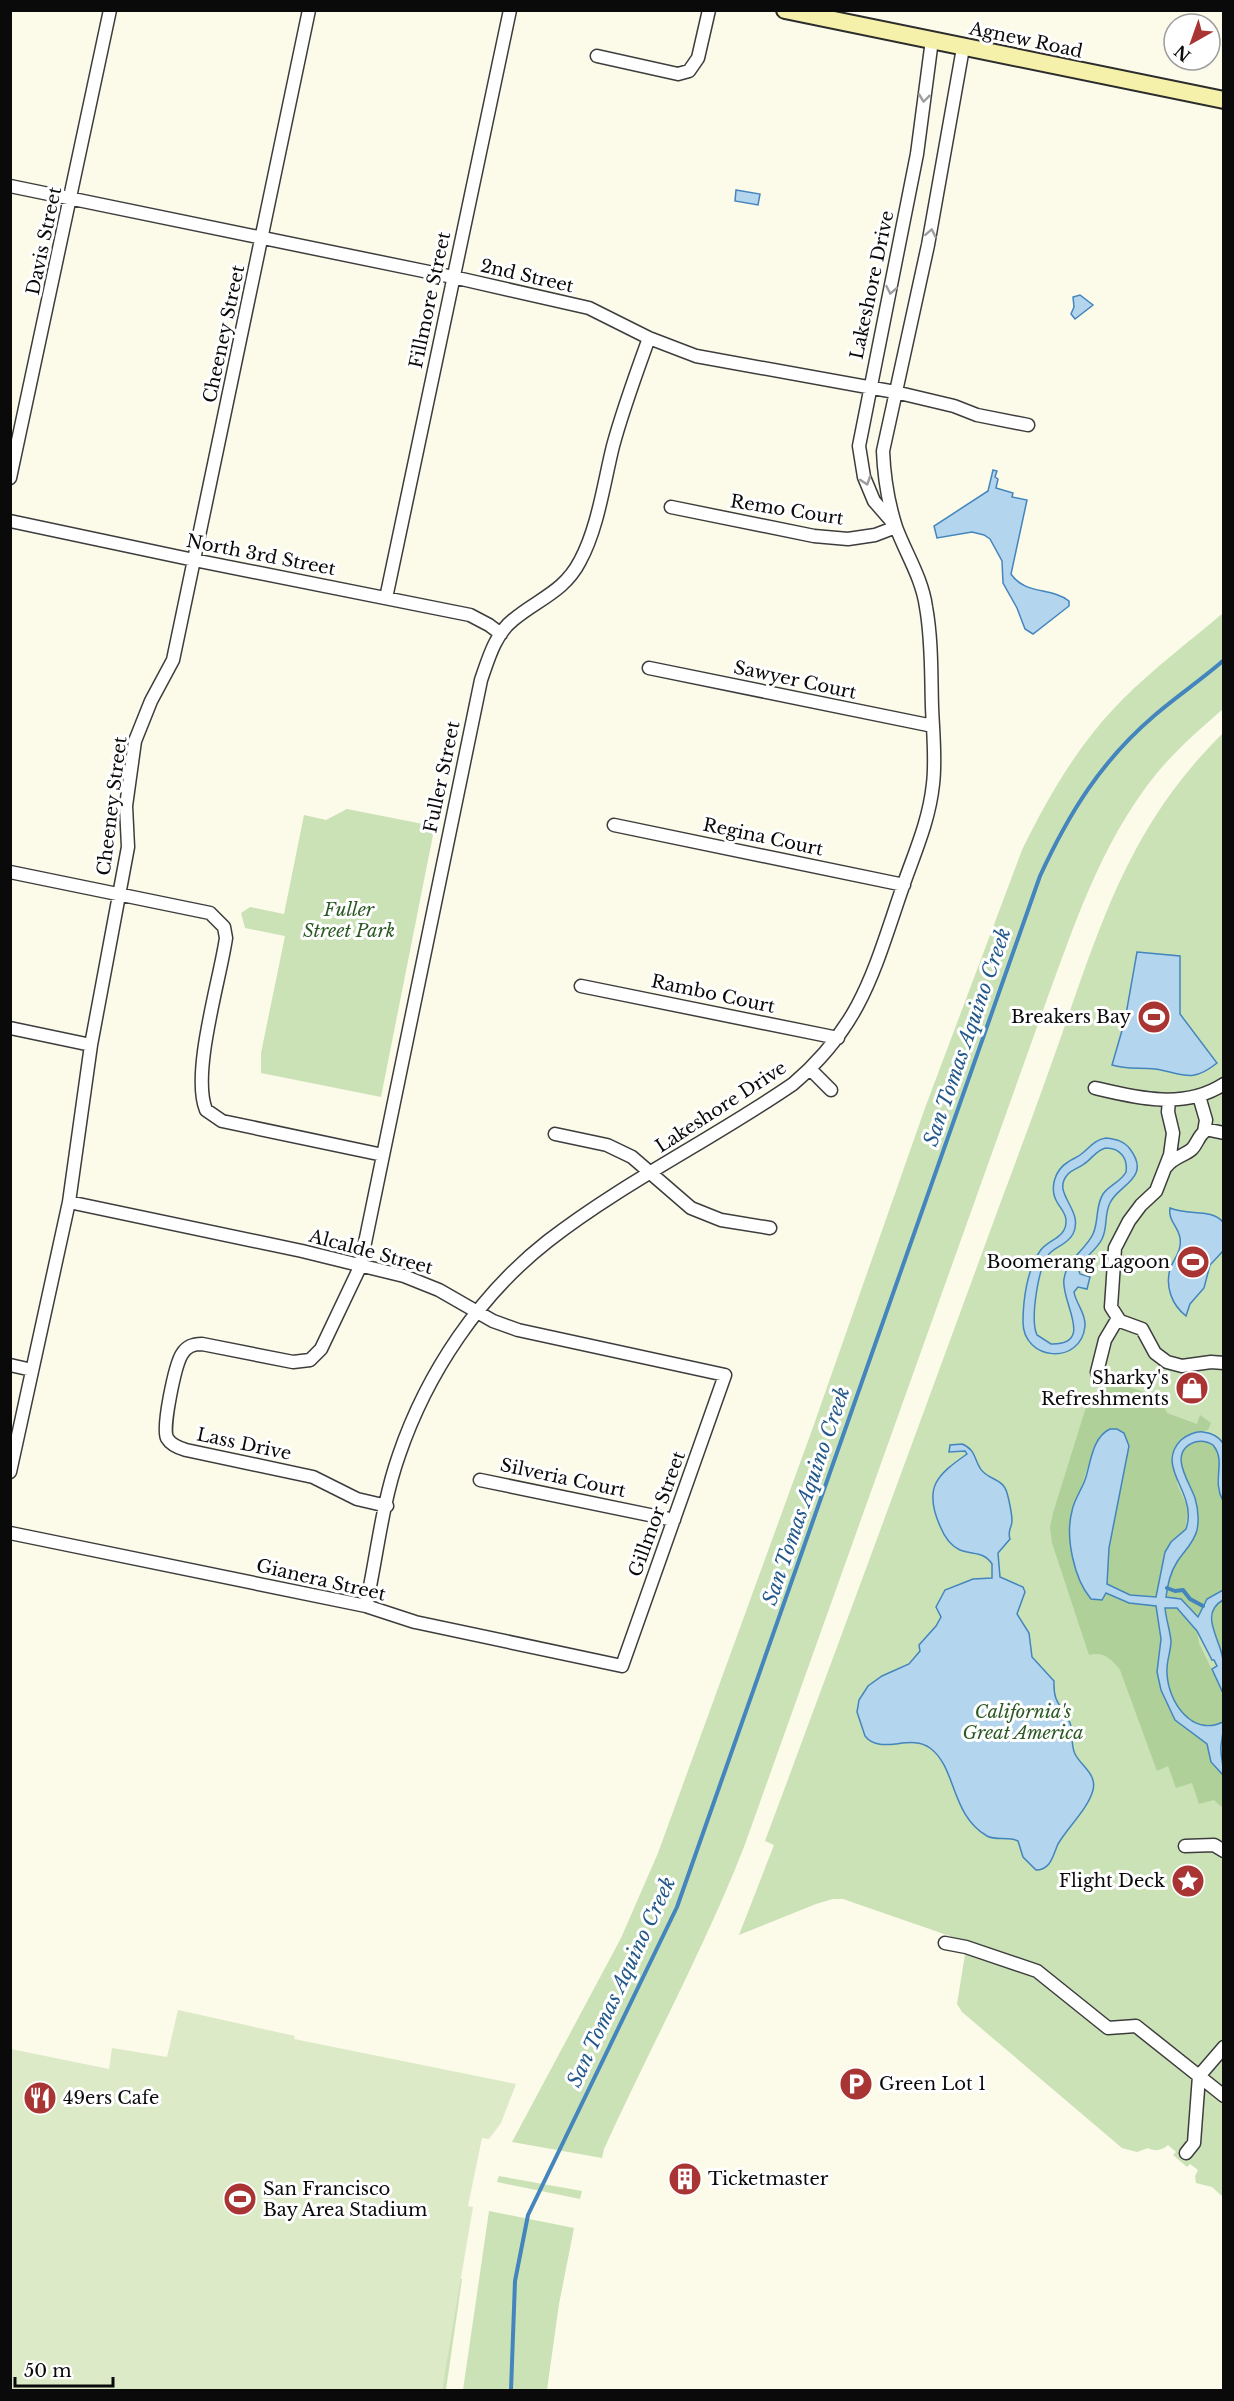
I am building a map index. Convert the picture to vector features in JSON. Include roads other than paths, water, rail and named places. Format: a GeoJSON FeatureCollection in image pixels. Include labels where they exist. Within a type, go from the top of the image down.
{"type":"FeatureCollection","features":[{"type":"Feature","properties":{"kind":"street","name":"Davis Street"},"geometry":{"type":"LineString","coordinates":[[10,478],[110,10]]}},
{"type":"Feature","properties":{"kind":"street","name":"Cheeney Street"},"geometry":{"type":"LineString","coordinates":[[10,1472],[69,1202],[91,1045],[128,848],[126,806],[135,741],[151,701],[173,660],[309,10]]}},
{"type":"Feature","properties":{"kind":"street","name":"Fillmore Street"},"geometry":{"type":"LineString","coordinates":[[386,598],[510,10]]}},
{"type":"Feature","properties":{"kind":"street"},"geometry":{"type":"LineString","coordinates":[[597,56],[678,74],[689,71],[698,58],[709,10]]}},
{"type":"Feature","properties":{"kind":"street","name":"Agnew Road"},"geometry":{"type":"LineString","coordinates":[[785,10],[1224,100]]}},
{"type":"Feature","properties":{"kind":"street","name":"Lakeshore Drive"},"geometry":{"type":"LineString","coordinates":[[896,527],[873,501],[864,477],[859,446],[917,154],[932,40]]}},
{"type":"Feature","properties":{"kind":"street","name":"Lakeshore Drive"},"geometry":{"type":"LineString","coordinates":[[366,1606],[398,1457],[418,1407],[443,1360],[477,1312],[511,1274],[547,1242],[587,1214],[773,1097],[810,1069],[838,1038],[852,1018],[869,982],[927,822],[931,801],[934,763],[930,636],[926,605],[916,571],[896,527],[885,480],[883,451],[928,246],[963,48]]}},
{"type":"Feature","properties":{"kind":"street","name":"2nd Street"},"geometry":{"type":"LineString","coordinates":[[10,186],[453,277],[589,308],[649,338],[696,356],[895,392],[954,406],[977,415],[1028,425]]}},
{"type":"Feature","properties":{"kind":"street","name":"Fuller Street"},"geometry":{"type":"LineString","coordinates":[[360,1267],[481,680],[491,652],[512,620],[543,601],[566,582],[581,560],[592,528],[622,411],[649,338]]}},
{"type":"Feature","properties":{"kind":"street","name":"Remo Court"},"geometry":{"type":"LineString","coordinates":[[671,507],[814,536],[848,539],[875,535],[896,527]]}},
{"type":"Feature","properties":{"kind":"street","name":"North 3rd Street"},"geometry":{"type":"LineString","coordinates":[[10,521],[470,615],[501,634]]}},
{"type":"Feature","properties":{"kind":"street","name":"Sawyer Court"},"geometry":{"type":"LineString","coordinates":[[649,668],[933,726]]}},
{"type":"Feature","properties":{"kind":"street","name":"Regina Court"},"geometry":{"type":"LineString","coordinates":[[614,825],[904,885]]}},
{"type":"Feature","properties":{"kind":"street"},"geometry":{"type":"LineString","coordinates":[[10,872],[210,913],[224,927],[224,948],[205,1045],[201,1092],[206,1110],[222,1121],[383,1155]]}},
{"type":"Feature","properties":{"kind":"street","name":"Rambo Court"},"geometry":{"type":"LineString","coordinates":[[581,986],[838,1038]]}},
{"type":"Feature","properties":{"kind":"street"},"geometry":{"type":"LineString","coordinates":[[10,1028],[91,1045]]}},
{"type":"Feature","properties":{"kind":"street"},"geometry":{"type":"LineString","coordinates":[[810,1069],[831,1090]]}},
{"type":"Feature","properties":{"kind":"street"},"geometry":{"type":"LineString","coordinates":[[1095,1088],[1135,1097],[1169,1100],[1199,1096],[1224,1084]]}},
{"type":"Feature","properties":{"kind":"street"},"geometry":{"type":"LineString","coordinates":[[1164,1170],[1172,1160],[1191,1150],[1205,1129],[1206,1120],[1199,1096]]}},
{"type":"Feature","properties":{"kind":"street"},"geometry":{"type":"LineString","coordinates":[[1169,1100],[1167,1107],[1173,1128],[1173,1138],[1156,1191],[1129,1221],[1116,1248],[1111,1307],[1118,1318],[1142,1329],[1155,1353],[1167,1362],[1182,1366],[1211,1362],[1224,1363]]}},
{"type":"Feature","properties":{"kind":"street"},"geometry":{"type":"LineString","coordinates":[[1205,1129],[1224,1133]]}},
{"type":"Feature","properties":{"kind":"street"},"geometry":{"type":"LineString","coordinates":[[555,1134],[607,1145],[632,1157],[691,1208],[722,1220],[770,1228]]}},
{"type":"Feature","properties":{"kind":"street","name":"Alcalde Street"},"geometry":{"type":"LineString","coordinates":[[69,1202],[302,1251],[422,1282],[477,1312],[518,1330],[725,1375]]}},
{"type":"Feature","properties":{"kind":"street","name":"Lass Drive"},"geometry":{"type":"LineString","coordinates":[[360,1267],[321,1349],[310,1360],[293,1362],[210,1344],[194,1344],[188,1347],[179,1360],[166,1419],[166,1433],[172,1444],[186,1450],[313,1477],[357,1499],[387,1506]]}},
{"type":"Feature","properties":{"kind":"street"},"geometry":{"type":"LineString","coordinates":[[1097,1372],[1105,1340],[1118,1318]]}},
{"type":"Feature","properties":{"kind":"street"},"geometry":{"type":"LineString","coordinates":[[10,1365],[32,1370]]}},
{"type":"Feature","properties":{"kind":"street","name":"Gillmor Street"},"geometry":{"type":"LineString","coordinates":[[621,1666],[725,1375]]}},
{"type":"Feature","properties":{"kind":"street","name":"Silveria Court"},"geometry":{"type":"LineString","coordinates":[[480,1480],[674,1520]]}},
{"type":"Feature","properties":{"kind":"street","name":"Gianera Street"},"geometry":{"type":"LineString","coordinates":[[10,1533],[366,1606],[415,1622],[621,1666]]}},
{"type":"Feature","properties":{"kind":"street"},"geometry":{"type":"LineString","coordinates":[[1185,1846],[1214,1845],[1224,1851]]}},
{"type":"Feature","properties":{"kind":"street"},"geometry":{"type":"LineString","coordinates":[[945,1943],[966,1947],[1037,1971],[1108,2028],[1136,2026],[1224,2096]]}},
{"type":"Feature","properties":{"kind":"street"},"geometry":{"type":"LineString","coordinates":[[1186,2152],[1194,2143],[1199,2076],[1224,2047]]}},
{"type":"Feature","properties":{"kind":"water"},"geometry":{"type":"Polygon","coordinates":[[[736,190],[760,194],[758,205],[735,201],[736,190]]]}},
{"type":"Feature","properties":{"kind":"water"},"geometry":{"type":"Polygon","coordinates":[[[1080,295],[1093,305],[1075,319],[1071,314],[1074,307],[1073,297],[1080,295]]]}},
{"type":"Feature","properties":{"kind":"water"},"geometry":{"type":"Polygon","coordinates":[[[993,470],[997,471],[996,488],[1013,493],[1012,497],[1027,500],[1011,574],[1023,585],[1069,601],[1069,606],[1033,634],[1025,629],[1017,608],[1003,583],[1002,561],[990,539],[972,532],[937,538],[934,526],[988,491],[993,470]]]}},
{"type":"Feature","properties":{"kind":"water","name":"Breakers Bay"},"geometry":{"type":"Polygon","coordinates":[[[1137,952],[1180,956],[1180,1014],[1217,1063],[1208,1069],[1187,1075],[1112,1065],[1125,1020],[1137,952]]]}},
{"type":"Feature","properties":{"kind":"water"},"geometry":{"type":"Polygon","coordinates":[[[1102,1139],[1116,1140],[1128,1146],[1136,1159],[1137,1167],[1131,1180],[1110,1203],[1102,1239],[1078,1268],[1080,1274],[1090,1277],[1087,1289],[1078,1287],[1074,1292],[1085,1321],[1081,1339],[1074,1348],[1064,1353],[1052,1354],[1032,1345],[1026,1335],[1023,1322],[1029,1276],[1040,1251],[1060,1235],[1065,1227],[1065,1216],[1054,1191],[1057,1174],[1063,1165],[1102,1139]],[[1111,1148],[1099,1151],[1087,1162],[1070,1172],[1064,1181],[1063,1188],[1075,1217],[1075,1225],[1071,1238],[1052,1251],[1045,1261],[1039,1281],[1034,1318],[1037,1335],[1051,1344],[1064,1342],[1071,1337],[1074,1330],[1064,1288],[1066,1272],[1072,1260],[1093,1234],[1103,1194],[1126,1172],[1124,1158],[1111,1148]]]}},
{"type":"Feature","properties":{"kind":"water","name":"Boomerang Lagoon"},"geometry":{"type":"Polygon","coordinates":[[[1170,1208],[1212,1215],[1223,1222],[1223,1251],[1210,1265],[1204,1288],[1190,1304],[1186,1316],[1173,1301],[1169,1289],[1170,1269],[1179,1251],[1180,1243],[1179,1234],[1170,1216],[1170,1208]]]}},
{"type":"Feature","properties":{"kind":"water"},"geometry":{"type":"Polygon","coordinates":[[[1110,1429],[1117,1429],[1124,1433],[1129,1446],[1109,1548],[1107,1584],[1130,1595],[1156,1597],[1165,1552],[1171,1542],[1186,1529],[1187,1504],[1172,1463],[1175,1448],[1186,1436],[1200,1432],[1214,1436],[1223,1443],[1223,1501],[1218,1485],[1219,1458],[1213,1445],[1204,1441],[1195,1442],[1182,1453],[1182,1467],[1197,1506],[1198,1526],[1194,1539],[1173,1570],[1166,1597],[1181,1599],[1198,1617],[1207,1599],[1223,1590],[1223,1600],[1216,1605],[1213,1611],[1212,1625],[1223,1660],[1223,1693],[1212,1669],[1217,1666],[1197,1631],[1177,1608],[1165,1608],[1171,1641],[1167,1669],[1168,1684],[1177,1705],[1192,1721],[1201,1725],[1223,1722],[1221,1749],[1223,1775],[1211,1762],[1207,1744],[1175,1720],[1161,1690],[1157,1672],[1161,1639],[1156,1606],[1129,1603],[1106,1593],[1102,1600],[1091,1599],[1076,1569],[1070,1545],[1070,1521],[1073,1507],[1085,1481],[1096,1443],[1110,1429]]]}},
{"type":"Feature","properties":{"kind":"water"},"geometry":{"type":"Polygon","coordinates":[[[962,1444],[972,1451],[983,1472],[1000,1482],[1006,1491],[1012,1521],[1010,1539],[998,1553],[1000,1577],[1023,1587],[1025,1592],[1017,1614],[1029,1633],[1032,1657],[1054,1681],[1055,1695],[1071,1727],[1075,1754],[1088,1770],[1094,1784],[1087,1804],[1058,1844],[1051,1861],[1045,1867],[1036,1870],[1023,1857],[1018,1841],[987,1836],[975,1827],[960,1804],[945,1767],[930,1748],[914,1743],[887,1745],[872,1742],[865,1736],[857,1712],[859,1700],[868,1686],[882,1676],[909,1664],[920,1651],[919,1645],[941,1617],[936,1607],[945,1590],[973,1579],[992,1578],[992,1564],[989,1560],[982,1555],[953,1546],[943,1533],[935,1513],[933,1492],[936,1483],[948,1469],[967,1454],[965,1451],[949,1452],[950,1445],[962,1444]]]}},
{"type":"Feature","properties":{"kind":"waterway","name":"San Tomas Aquino Creek"},"geometry":{"type":"LineString","coordinates":[[511,2390],[515,2281],[528,2215],[677,1907],[1040,876],[1088,789],[1118,751],[1155,715],[1224,660]]}},
{"type":"Feature","properties":{"kind":"waterway"},"geometry":{"type":"LineString","coordinates":[[1167,1588],[1175,1591],[1183,1590],[1190,1599],[1203,1606]]}},
{"type":"Feature","properties":{"kind":"place","name":"Breakers Bay"},"geometry":{"type":"Point","coordinates":[1154,1017]}},
{"type":"Feature","properties":{"kind":"place","name":"Boomerang Lagoon"},"geometry":{"type":"Point","coordinates":[1193,1262]}},
{"type":"Feature","properties":{"kind":"place","name":"Sharky's Refreshments"},"geometry":{"type":"Point","coordinates":[1192,1388]}},
{"type":"Feature","properties":{"kind":"place","name":"Flight Deck"},"geometry":{"type":"Point","coordinates":[1188,1881]}},
{"type":"Feature","properties":{"kind":"place","name":"Green Lot 1"},"geometry":{"type":"Point","coordinates":[856,2084]}},
{"type":"Feature","properties":{"kind":"place","name":"49ers Cafe"},"geometry":{"type":"Point","coordinates":[40,2098]}},
{"type":"Feature","properties":{"kind":"place","name":"Ticketmaster"},"geometry":{"type":"Point","coordinates":[685,2179]}},
{"type":"Feature","properties":{"kind":"place","name":"San Francisco Bay Area Stadium"},"geometry":{"type":"Point","coordinates":[240,2199]}},
{"type":"Feature","properties":{"kind":"park label","name":"Fuller Street Park"},"geometry":{"type":"Point","coordinates":[349,920]}},
{"type":"Feature","properties":{"kind":"park label","name":"California's Great America"},"geometry":{"type":"Point","coordinates":[1023,1722]}}]}
